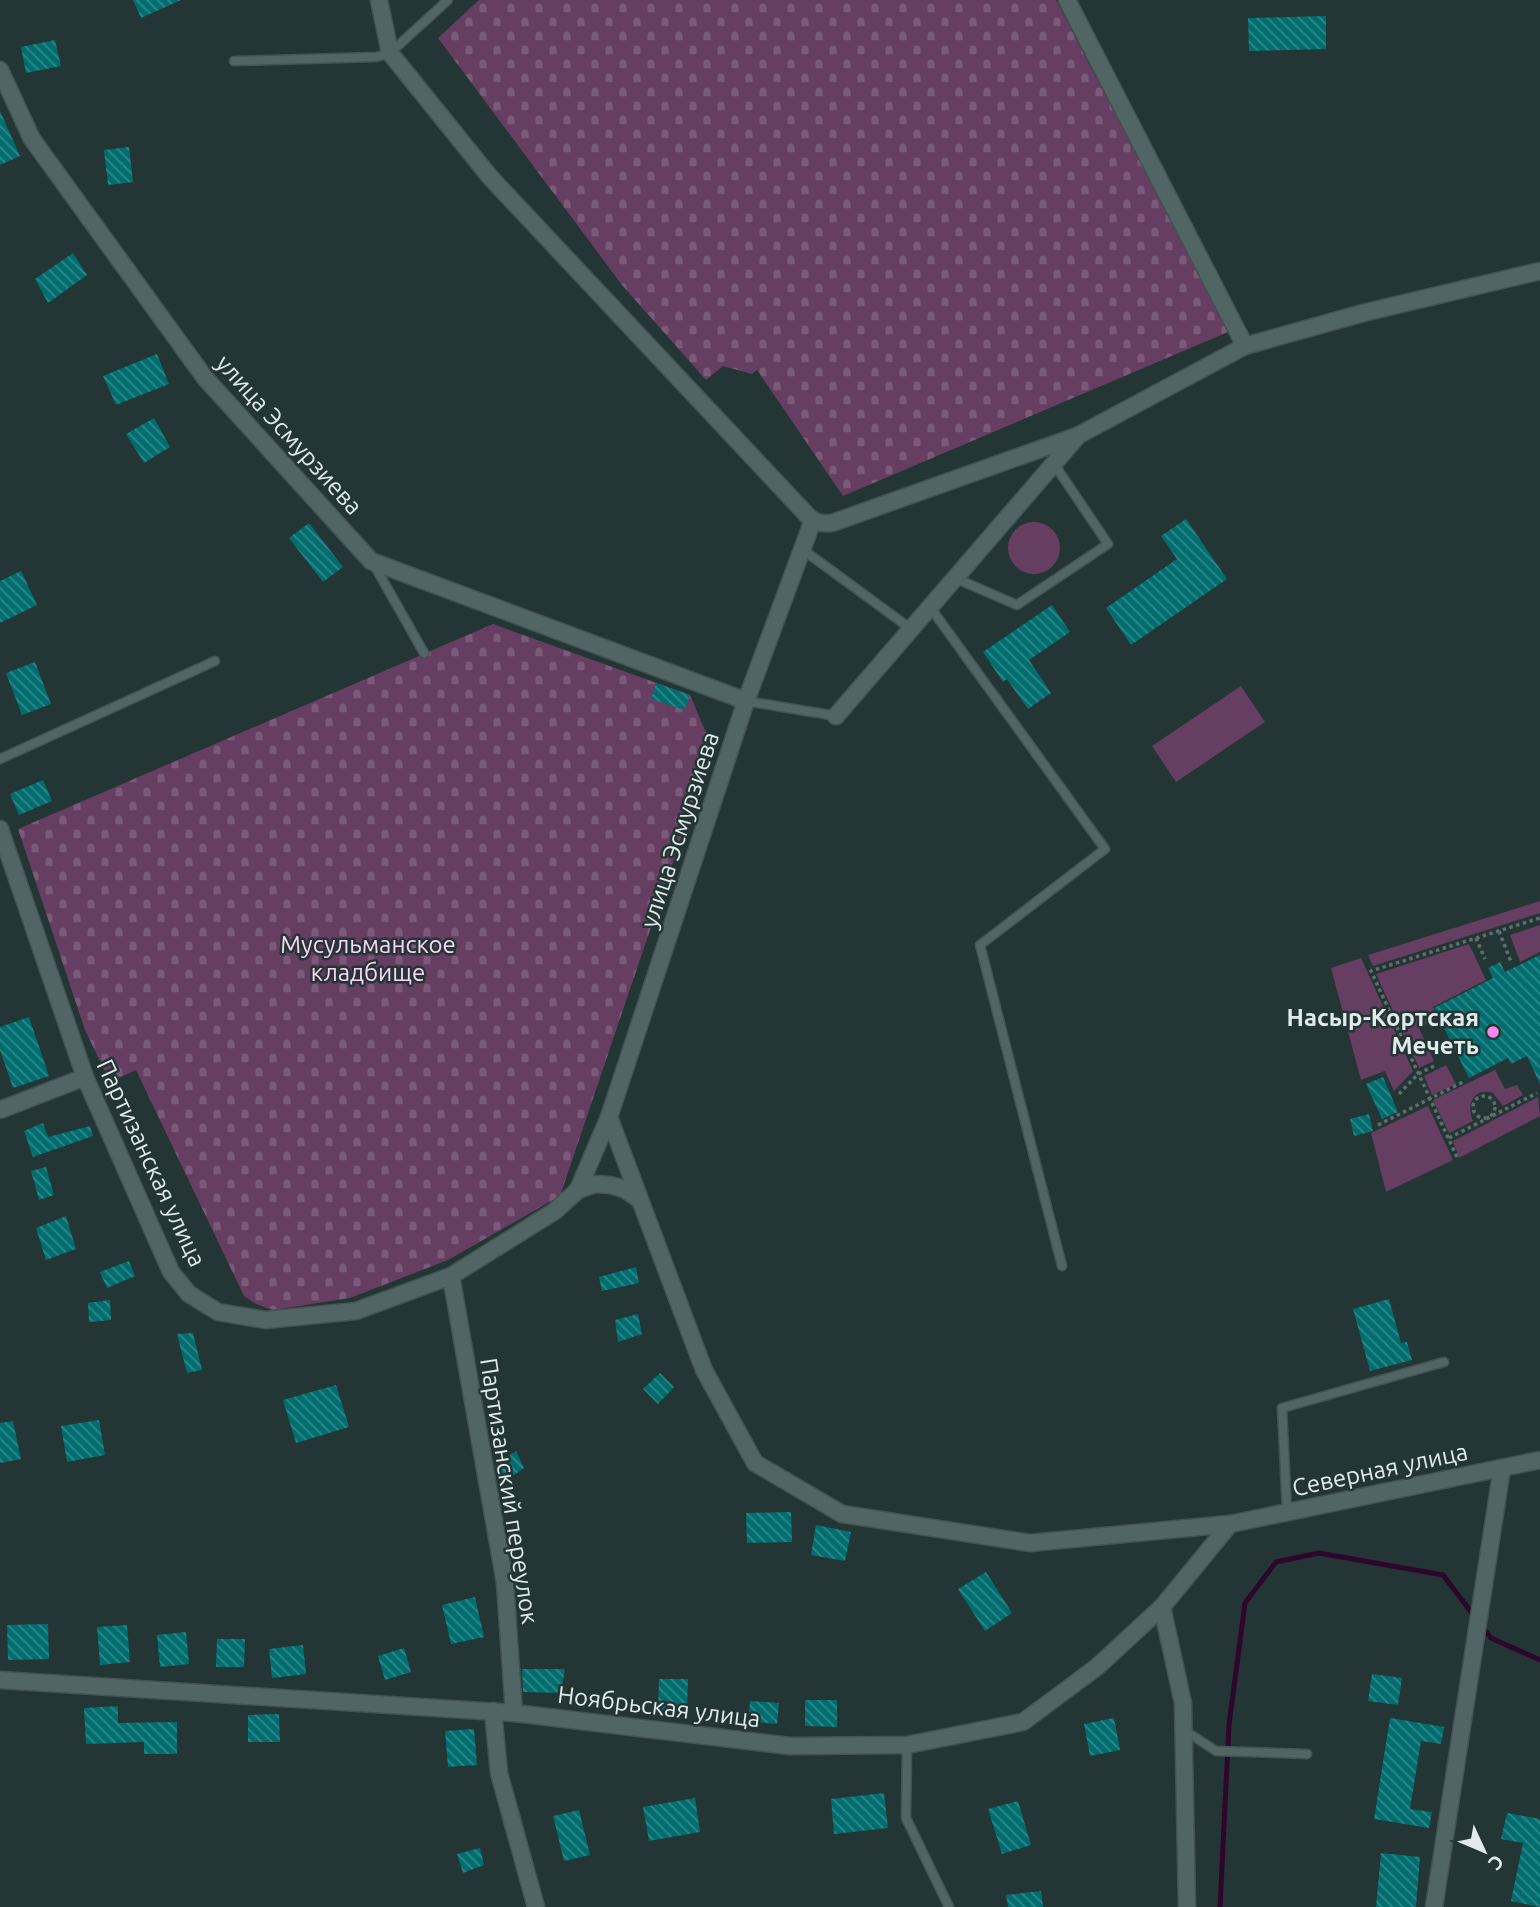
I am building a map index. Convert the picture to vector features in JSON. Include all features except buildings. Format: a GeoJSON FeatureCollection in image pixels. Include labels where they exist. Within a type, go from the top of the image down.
{"type":"FeatureCollection","features":[{"type":"Feature","properties":{"kind":"street"},"geometry":{"type":"LineString","coordinates":[[379,0],[390,53],[490,177],[813,520],[822,524],[832,523],[1077,436],[1245,346],[1363,313],[1540,271]]}},
{"type":"Feature","properties":{"kind":"street"},"geometry":{"type":"LineString","coordinates":[[1067,0],[1245,346]]}},
{"type":"Feature","properties":{"kind":"street","name":"улица Эсмурзиева"},"geometry":{"type":"LineString","coordinates":[[0,70],[32,139],[205,378],[371,561],[746,701],[609,1117],[578,1190]]}},
{"type":"Feature","properties":{"kind":"street"},"geometry":{"type":"LineString","coordinates":[[836,716],[1077,436]]}},
{"type":"Feature","properties":{"kind":"street"},"geometry":{"type":"LineString","coordinates":[[746,701],[813,520]]}},
{"type":"Feature","properties":{"kind":"street","name":"Партизанская улица"},"geometry":{"type":"LineString","coordinates":[[0,829],[85,1077],[171,1272],[189,1294],[218,1312],[267,1320],[356,1311],[452,1276],[555,1211],[578,1190]]}},
{"type":"Feature","properties":{"kind":"street"},"geometry":{"type":"LineString","coordinates":[[0,1110],[85,1077]]}},
{"type":"Feature","properties":{"kind":"street"},"geometry":{"type":"LineString","coordinates":[[609,1117],[704,1370],[755,1463],[842,1514],[1030,1544],[1230,1524]]}},
{"type":"Feature","properties":{"kind":"street"},"geometry":{"type":"LineString","coordinates":[[578,1190],[596,1184],[610,1185],[624,1189],[640,1200]]}},
{"type":"Feature","properties":{"kind":"street","name":"Партизанский переулок"},"geometry":{"type":"LineString","coordinates":[[452,1276],[505,1583],[514,1713]]}},
{"type":"Feature","properties":{"kind":"street","name":"Северная улица"},"geometry":{"type":"LineString","coordinates":[[1230,1524],[1540,1460]]}},
{"type":"Feature","properties":{"kind":"street"},"geometry":{"type":"LineString","coordinates":[[1434,1907],[1502,1468]]}},
{"type":"Feature","properties":{"kind":"street","name":"Ноябрьская улица"},"geometry":{"type":"LineString","coordinates":[[0,1680],[493,1711],[790,1745],[907,1745],[1023,1722],[1097,1667],[1161,1607],[1230,1524]]}},
{"type":"Feature","properties":{"kind":"street"},"geometry":{"type":"LineString","coordinates":[[1161,1607],[1183,1703],[1187,1907]]}},
{"type":"Feature","properties":{"kind":"street"},"geometry":{"type":"LineString","coordinates":[[493,1711],[499,1773],[536,1907]]}},
{"type":"Feature","properties":{"kind":"lane"},"geometry":{"type":"LineString","coordinates":[[234,61],[376,57],[390,53],[447,0]]}},
{"type":"Feature","properties":{"kind":"lane"},"geometry":{"type":"LineString","coordinates":[[955,579],[1017,605],[1108,544],[1054,464]]}},
{"type":"Feature","properties":{"kind":"lane"},"geometry":{"type":"LineString","coordinates":[[802,549],[911,629]]}},
{"type":"Feature","properties":{"kind":"lane"},"geometry":{"type":"LineString","coordinates":[[371,561],[424,653]]}},
{"type":"Feature","properties":{"kind":"lane"},"geometry":{"type":"LineString","coordinates":[[929,607],[1105,849],[980,945],[1062,1266]]}},
{"type":"Feature","properties":{"kind":"lane"},"geometry":{"type":"LineString","coordinates":[[0,759],[215,661]]}},
{"type":"Feature","properties":{"kind":"lane"},"geometry":{"type":"LineString","coordinates":[[746,701],[836,716]]}},
{"type":"Feature","properties":{"kind":"lane"},"geometry":{"type":"LineString","coordinates":[[1287,1512],[1282,1409],[1444,1362]]}},
{"type":"Feature","properties":{"kind":"lane"},"geometry":{"type":"LineString","coordinates":[[1184,1730],[1216,1751],[1307,1754]]}},
{"type":"Feature","properties":{"kind":"lane"},"geometry":{"type":"LineString","coordinates":[[907,1745],[906,1818],[949,1907]]}},
{"type":"Feature","properties":{"kind":"path"},"geometry":{"type":"LineString","coordinates":[[1457,1157],[1371,971],[1540,918]]}},
{"type":"Feature","properties":{"kind":"path"},"geometry":{"type":"LineString","coordinates":[[1499,931],[1511,962]]}},
{"type":"Feature","properties":{"kind":"path"},"geometry":{"type":"LineString","coordinates":[[1476,938],[1485,959]]}},
{"type":"Feature","properties":{"kind":"path"},"geometry":{"type":"LineString","coordinates":[[1399,1094],[1418,1074],[1436,1065]]}},
{"type":"Feature","properties":{"kind":"path"},"geometry":{"type":"LineString","coordinates":[[1378,1125],[1463,1082]]}},
{"type":"Feature","properties":{"kind":"path"},"geometry":{"type":"LineString","coordinates":[[1448,1138],[1537,1093]]}},
{"type":"Feature","properties":{"kind":"path"},"geometry":{"type":"LineString","coordinates":[[1488,1097],[1493,1101],[1494,1112],[1490,1117],[1480,1117],[1475,1113],[1474,1107],[1478,1099],[1488,1097]]}},
{"type":"Feature","properties":{"kind":"green space"},"geometry":{"type":"Polygon","coordinates":[[[479,0],[1056,0],[1228,332],[843,496],[757,370],[752,374],[723,366],[706,380],[622,285],[438,38],[479,0]]]}},
{"type":"Feature","properties":{"kind":"green space"},"geometry":{"type":"Polygon","coordinates":[[[1034,522],[1044,524],[1052,530],[1058,538],[1058,558],[1052,566],[1044,572],[1034,574],[1024,572],[1016,566],[1010,558],[1008,548],[1010,538],[1016,530],[1024,524],[1034,522]]]}},
{"type":"Feature","properties":{"kind":"green space","name":"Мусульманское кладбище"},"geometry":{"type":"Polygon","coordinates":[[[493,624],[690,695],[712,747],[560,1196],[448,1260],[350,1298],[273,1310],[244,1296],[136,1070],[110,1082],[85,1030],[18,829],[493,624]]]}},
{"type":"Feature","properties":{"kind":"green space"},"geometry":{"type":"Polygon","coordinates":[[[1241,686],[1265,722],[1176,782],[1152,746],[1241,686]]]}},
{"type":"Feature","properties":{"kind":"green space"},"geometry":{"type":"Polygon","coordinates":[[[1540,901],[1540,913],[1373,966],[1368,955],[1540,901]]]}},
{"type":"Feature","properties":{"kind":"green space"},"geometry":{"type":"Polygon","coordinates":[[[1540,925],[1540,952],[1520,962],[1510,935],[1540,925]]]}},
{"type":"Feature","properties":{"kind":"green space"},"geometry":{"type":"Polygon","coordinates":[[[1469,944],[1486,980],[1433,1007],[1437,1018],[1419,1028],[1434,1061],[1419,1068],[1376,974],[1469,944]]]}},
{"type":"Feature","properties":{"kind":"green space"},"geometry":{"type":"Polygon","coordinates":[[[1361,958],[1413,1071],[1394,1091],[1385,1071],[1361,1080],[1331,968],[1361,958]]]}},
{"type":"Feature","properties":{"kind":"green space"},"geometry":{"type":"Polygon","coordinates":[[[1446,1065],[1456,1084],[1432,1095],[1424,1076],[1446,1065]]]}},
{"type":"Feature","properties":{"kind":"green space"},"geometry":{"type":"Polygon","coordinates":[[[1495,1070],[1505,1089],[1517,1085],[1523,1095],[1503,1106],[1493,1093],[1476,1095],[1470,1109],[1473,1121],[1449,1133],[1433,1100],[1495,1070]]]}},
{"type":"Feature","properties":{"kind":"green space"},"geometry":{"type":"Polygon","coordinates":[[[1538,1097],[1540,1116],[1459,1158],[1453,1141],[1538,1097]]]}},
{"type":"Feature","properties":{"kind":"green space"},"geometry":{"type":"Polygon","coordinates":[[[1428,1106],[1453,1160],[1386,1192],[1371,1133],[1428,1106]]]}},
{"type":"Feature","properties":{"kind":"waterway"},"geometry":{"type":"LineString","coordinates":[[1220,1907],[1229,1725],[1245,1603],[1276,1562],[1319,1553],[1443,1575],[1475,1617]]}},
{"type":"Feature","properties":{"kind":"waterway"},"geometry":{"type":"LineString","coordinates":[[1481,1625],[1491,1638],[1540,1660]]}},
{"type":"Feature","properties":{"kind":"place","name":"Насыр-Кортская Мечеть"},"geometry":{"type":"Point","coordinates":[1493,1032]}}]}
